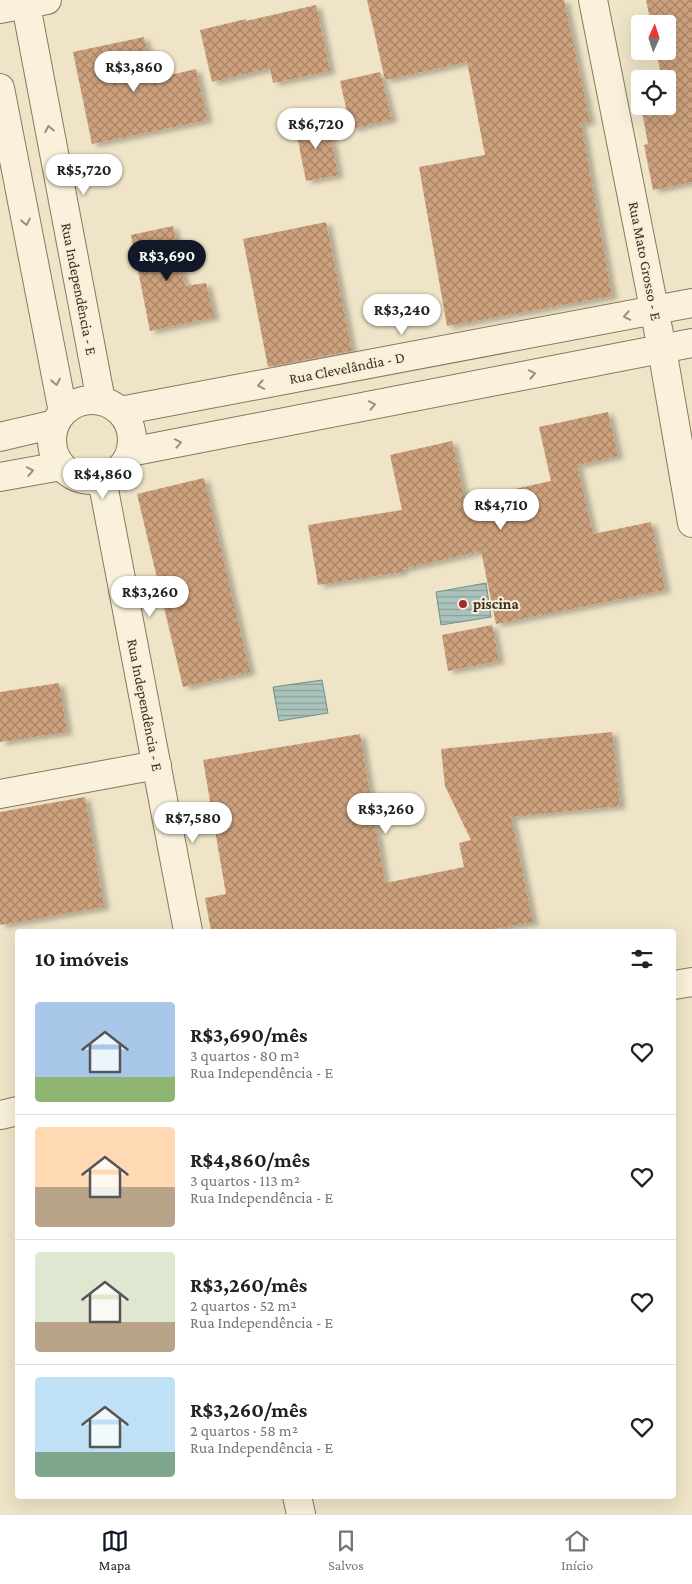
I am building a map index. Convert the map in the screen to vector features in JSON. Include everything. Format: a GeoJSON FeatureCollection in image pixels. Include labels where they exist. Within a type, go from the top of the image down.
{"type":"FeatureCollection","features":[{"type":"Feature","properties":{"kind":"street","name":"Rua Mato Grosso - E"},"geometry":{"type":"LineString","coordinates":[[593,0],[655,310],[692,523]]}},
{"type":"Feature","properties":{"kind":"street","name":"Rua Independência - E"},"geometry":{"type":"LineString","coordinates":[[24,3],[57,172],[110,406]]}},
{"type":"Feature","properties":{"kind":"street"},"geometry":{"type":"LineString","coordinates":[[0,88],[58,418]]}},
{"type":"Feature","properties":{"kind":"street"},"geometry":{"type":"LineString","coordinates":[[17,179],[57,172]]}},
{"type":"Feature","properties":{"kind":"street","name":"Rua Clevelândia - D"},"geometry":{"type":"LineString","coordinates":[[110,406],[324,373],[692,303]]}},
{"type":"Feature","properties":{"kind":"street"},"geometry":{"type":"LineString","coordinates":[[130,452],[692,343]]}},
{"type":"Feature","properties":{"kind":"street"},"geometry":{"type":"LineString","coordinates":[[324,373],[331,413]]}},
{"type":"Feature","properties":{"kind":"street"},"geometry":{"type":"LineString","coordinates":[[84,400],[110,406],[131,430],[130,452],[120,470],[102,479],[83,479],[75,476],[56,460],[51,438],[58,418],[69,407],[84,400]]}},
{"type":"Feature","properties":{"kind":"street"},"geometry":{"type":"LineString","coordinates":[[0,437],[58,418]]}},
{"type":"Feature","properties":{"kind":"street"},"geometry":{"type":"LineString","coordinates":[[0,477],[61,466]]}},
{"type":"Feature","properties":{"kind":"street","name":"Rua Independência - E"},"geometry":{"type":"LineString","coordinates":[[102,479],[188,929]]}},
{"type":"Feature","properties":{"kind":"street"},"geometry":{"type":"LineString","coordinates":[[0,794],[156,765]]}},
{"type":"Feature","properties":{"kind":"street"},"geometry":{"type":"LineString","coordinates":[[676,985],[692,982]]}},
{"type":"Feature","properties":{"kind":"street"},"geometry":{"type":"LineString","coordinates":[[0,1114],[15,1112]]}},
{"type":"Feature","properties":{"kind":"street"},"geometry":{"type":"LineString","coordinates":[[298,1499],[301,1514]]}},
{"type":"Feature","properties":{"kind":"water","name":"piscina"},"geometry":{"type":"Polygon","coordinates":[[[486,583],[491,617],[441,625],[436,592],[486,583]]]}},
{"type":"Feature","properties":{"kind":"water"},"geometry":{"type":"Polygon","coordinates":[[[322,680],[328,713],[279,721],[273,687],[322,680]]]}},
{"type":"Feature","properties":{"kind":"building"},"geometry":{"type":"Polygon","coordinates":[[[367,0],[564,0],[590,122],[581,123],[612,296],[447,326],[419,167],[485,155],[467,62],[385,80],[367,0]]]}},
{"type":"Feature","properties":{"kind":"building"},"geometry":{"type":"Polygon","coordinates":[[[646,0],[692,0],[692,182],[653,190],[644,145],[648,144],[643,115],[676,115],[676,70],[660,70],[658,60],[676,60],[676,15],[649,15],[646,0]]]}},
{"type":"Feature","properties":{"kind":"building"},"geometry":{"type":"Polygon","coordinates":[[[316,5],[330,71],[273,83],[270,68],[212,82],[200,30],[316,5]]]}},
{"type":"Feature","properties":{"kind":"building"},"geometry":{"type":"Polygon","coordinates":[[[144,37],[153,79],[196,69],[207,120],[92,144],[73,52],[144,37]]]}},
{"type":"Feature","properties":{"kind":"building"},"geometry":{"type":"Polygon","coordinates":[[[380,72],[392,119],[351,129],[340,81],[380,72]]]}},
{"type":"Feature","properties":{"kind":"building"},"geometry":{"type":"Polygon","coordinates":[[[327,119],[338,175],[306,181],[295,125],[327,119]]]}},
{"type":"Feature","properties":{"kind":"building"},"geometry":{"type":"Polygon","coordinates":[[[326,222],[352,351],[268,367],[243,239],[326,222]]]}},
{"type":"Feature","properties":{"kind":"building"},"geometry":{"type":"Polygon","coordinates":[[[173,226],[185,286],[206,283],[214,317],[150,331],[131,235],[173,226]]]}},
{"type":"Feature","properties":{"kind":"building"},"geometry":{"type":"Polygon","coordinates":[[[608,412],[618,456],[577,465],[593,534],[651,522],[665,590],[496,624],[481,551],[402,569],[402,572],[318,585],[308,525],[402,510],[390,455],[452,441],[465,500],[551,481],[539,427],[608,412]]]}},
{"type":"Feature","properties":{"kind":"building"},"geometry":{"type":"Polygon","coordinates":[[[204,478],[250,672],[183,687],[137,494],[204,478]]]}},
{"type":"Feature","properties":{"kind":"building"},"geometry":{"type":"Polygon","coordinates":[[[492,625],[499,661],[448,671],[442,635],[492,625]]]}},
{"type":"Feature","properties":{"kind":"building"},"geometry":{"type":"Polygon","coordinates":[[[59,683],[67,732],[0,742],[0,692],[59,683]]]}},
{"type":"Feature","properties":{"kind":"building"},"geometry":{"type":"Polygon","coordinates":[[[612,732],[620,806],[511,817],[533,922],[494,929],[211,929],[205,898],[226,894],[203,760],[360,734],[385,883],[464,867],[459,843],[471,840],[445,786],[441,749],[612,732]]]}},
{"type":"Feature","properties":{"kind":"building"},"geometry":{"type":"Polygon","coordinates":[[[85,797],[104,907],[0,925],[0,812],[85,797]]]}},
{"type":"Feature","properties":{"kind":"place","name":"piscina"},"geometry":{"type":"Point","coordinates":[463,604]}}]}
